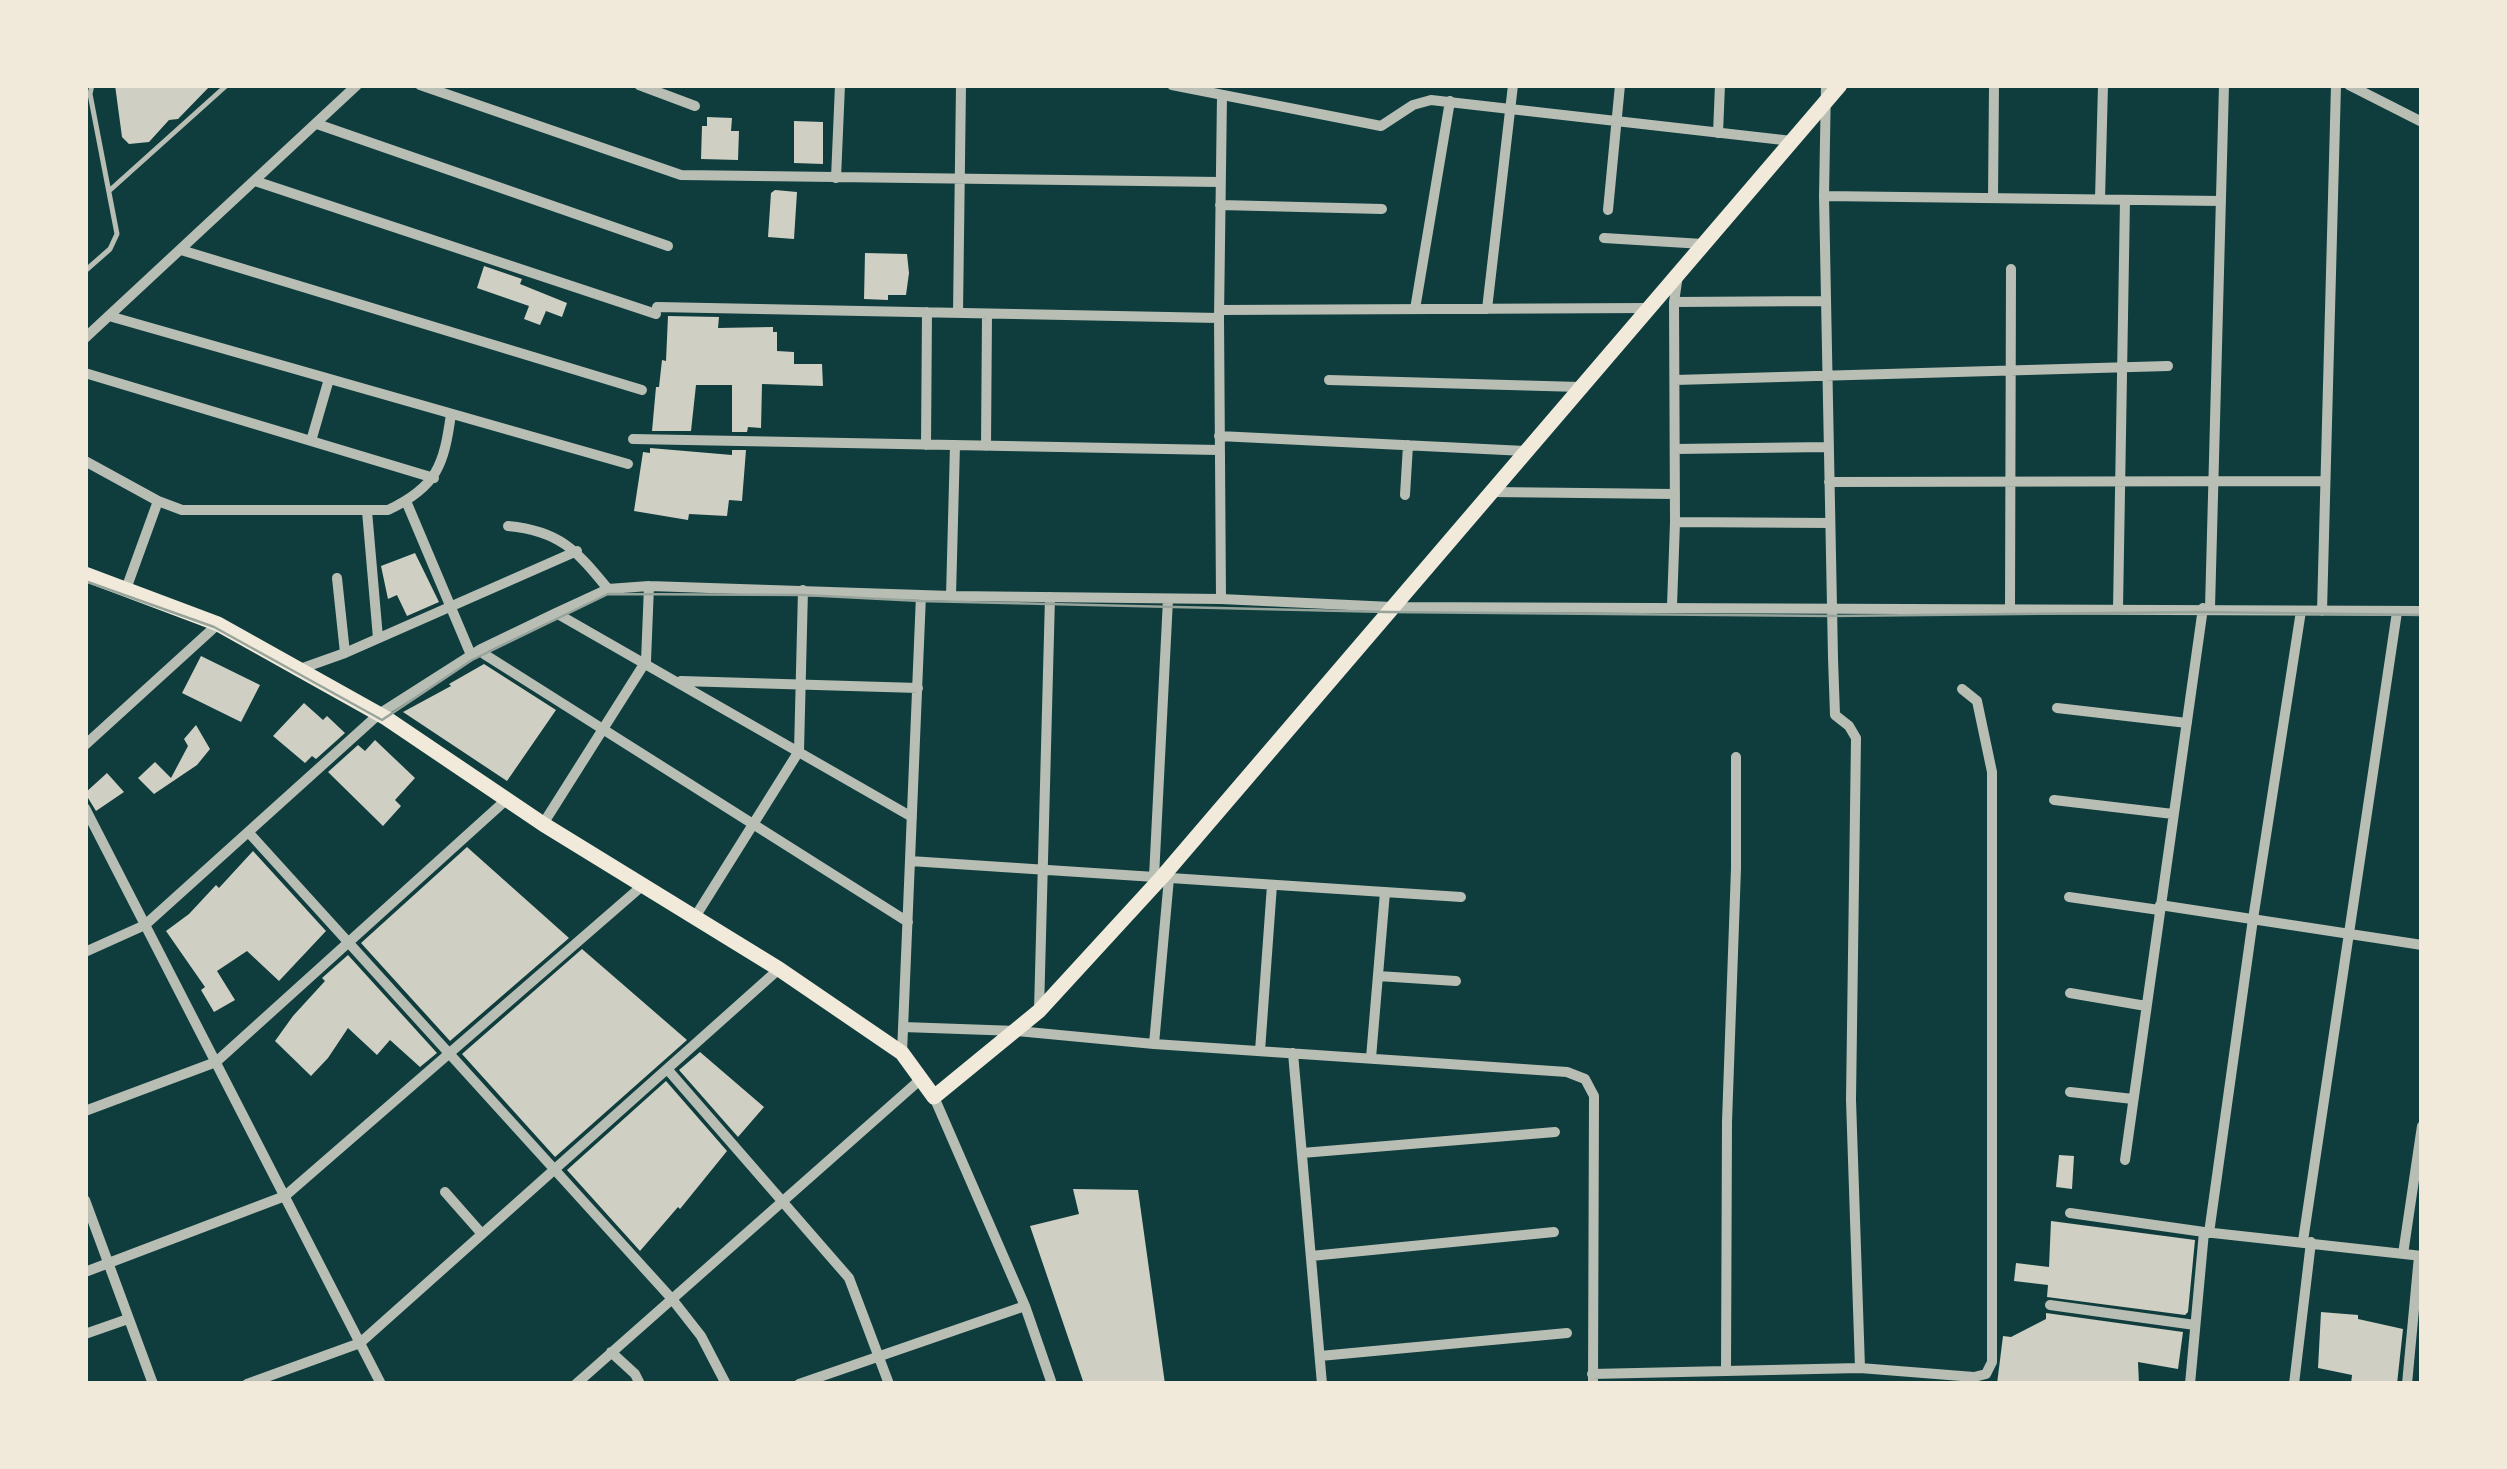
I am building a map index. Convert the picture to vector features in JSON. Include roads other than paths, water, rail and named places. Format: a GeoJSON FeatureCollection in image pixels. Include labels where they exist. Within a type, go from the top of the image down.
{"type":"FeatureCollection","features":[{"type":"Feature","properties":{"kind":"main road"},"geometry":{"type":"LineString","coordinates":[[85,574],[218,624],[379,714],[542,824],[779,970],[902,1053],[934,1097],[1038,1011],[1161,877],[1792,141],[1826,93],[1840,85]]}},
{"type":"Feature","properties":{"kind":"street"},"geometry":{"type":"LineString","coordinates":[[85,338],[357,85]]}},
{"type":"Feature","properties":{"kind":"street"},"geometry":{"type":"LineString","coordinates":[[420,85],[681,175],[1220,182]]}},
{"type":"Feature","properties":{"kind":"street"},"geometry":{"type":"LineString","coordinates":[[639,85],[695,106]]}},
{"type":"Feature","properties":{"kind":"street"},"geometry":{"type":"LineString","coordinates":[[836,178],[840,85]]}},
{"type":"Feature","properties":{"kind":"street"},"geometry":{"type":"LineString","coordinates":[[958,313],[961,85]]}},
{"type":"Feature","properties":{"kind":"street"},"geometry":{"type":"LineString","coordinates":[[1172,85],[1381,126],[1413,105],[1431,100],[1792,141]]}},
{"type":"Feature","properties":{"kind":"street"},"geometry":{"type":"LineString","coordinates":[[1487,309],[1514,85]]}},
{"type":"Feature","properties":{"kind":"street"},"geometry":{"type":"LineString","coordinates":[[1608,210],[1620,85]]}},
{"type":"Feature","properties":{"kind":"street"},"geometry":{"type":"LineString","coordinates":[[1718,133],[1720,85]]}},
{"type":"Feature","properties":{"kind":"street"},"geometry":{"type":"LineString","coordinates":[[1992,198],[1994,85]]}},
{"type":"Feature","properties":{"kind":"street"},"geometry":{"type":"LineString","coordinates":[[2100,199],[2104,85]]}},
{"type":"Feature","properties":{"kind":"street"},"geometry":{"type":"LineString","coordinates":[[2125,1160],[2206,608],[2214,482],[2224,85]]}},
{"type":"Feature","properties":{"kind":"street"},"geometry":{"type":"LineString","coordinates":[[2322,611],[2336,85]]}},
{"type":"Feature","properties":{"kind":"street"},"geometry":{"type":"LineString","coordinates":[[2349,85],[2422,122]]}},
{"type":"Feature","properties":{"kind":"street"},"geometry":{"type":"LineString","coordinates":[[1826,93],[1828,448],[1836,716],[1856,738],[1850,1100],[1860,1368]]}},
{"type":"Feature","properties":{"kind":"street"},"geometry":{"type":"LineString","coordinates":[[1221,599],[1218,314],[1222,95]]}},
{"type":"Feature","properties":{"kind":"street"},"geometry":{"type":"LineString","coordinates":[[1416,309],[1450,102]]}},
{"type":"Feature","properties":{"kind":"street"},"geometry":{"type":"LineString","coordinates":[[317,124],[668,246]]}},
{"type":"Feature","properties":{"kind":"street"},"geometry":{"type":"LineString","coordinates":[[256,181],[656,310],[1218,314],[1648,308]]}},
{"type":"Feature","properties":{"kind":"street"},"geometry":{"type":"LineString","coordinates":[[1824,196],[2221,201]]}},
{"type":"Feature","properties":{"kind":"street"},"geometry":{"type":"LineString","coordinates":[[2118,609],[2125,200]]}},
{"type":"Feature","properties":{"kind":"street"},"geometry":{"type":"LineString","coordinates":[[1220,205],[1382,208]]}},
{"type":"Feature","properties":{"kind":"street"},"geometry":{"type":"LineString","coordinates":[[1604,238],[1703,244]]}},
{"type":"Feature","properties":{"kind":"street"},"geometry":{"type":"LineString","coordinates":[[180,250],[642,390]]}},
{"type":"Feature","properties":{"kind":"street"},"geometry":{"type":"LineString","coordinates":[[2010,269],[2010,609]]}},
{"type":"Feature","properties":{"kind":"street"},"geometry":{"type":"LineString","coordinates":[[1672,606],[1674,302],[1678,274]]}},
{"type":"Feature","properties":{"kind":"street"},"geometry":{"type":"LineString","coordinates":[[1674,302],[1826,302]]}},
{"type":"Feature","properties":{"kind":"street"},"geometry":{"type":"LineString","coordinates":[[926,445],[927,312]]}},
{"type":"Feature","properties":{"kind":"street"},"geometry":{"type":"LineString","coordinates":[[986,446],[987,314]]}},
{"type":"Feature","properties":{"kind":"street"},"geometry":{"type":"LineString","coordinates":[[109,316],[628,464]]}},
{"type":"Feature","properties":{"kind":"street"},"geometry":{"type":"LineString","coordinates":[[1674,380],[2168,366]]}},
{"type":"Feature","properties":{"kind":"street"},"geometry":{"type":"LineString","coordinates":[[85,373],[434,478]]}},
{"type":"Feature","properties":{"kind":"street"},"geometry":{"type":"LineString","coordinates":[[311,441],[329,379]]}},
{"type":"Feature","properties":{"kind":"street"},"geometry":{"type":"LineString","coordinates":[[1329,380],[1580,388]]}},
{"type":"Feature","properties":{"kind":"street"},"geometry":{"type":"LineString","coordinates":[[85,461],[182,510],[388,510],[434,478],[444,459],[452,414]]}},
{"type":"Feature","properties":{"kind":"street"},"geometry":{"type":"LineString","coordinates":[[1219,436],[1525,451]]}},
{"type":"Feature","properties":{"kind":"street"},"geometry":{"type":"LineString","coordinates":[[633,439],[1219,450]]}},
{"type":"Feature","properties":{"kind":"street"},"geometry":{"type":"LineString","coordinates":[[951,596],[955,445]]}},
{"type":"Feature","properties":{"kind":"street"},"geometry":{"type":"LineString","coordinates":[[1405,495],[1408,446]]}},
{"type":"Feature","properties":{"kind":"street"},"geometry":{"type":"LineString","coordinates":[[1675,450],[1828,448]]}},
{"type":"Feature","properties":{"kind":"street"},"geometry":{"type":"LineString","coordinates":[[1829,482],[2325,482]]}},
{"type":"Feature","properties":{"kind":"street"},"geometry":{"type":"LineString","coordinates":[[1489,492],[1675,494]]}},
{"type":"Feature","properties":{"kind":"street"},"geometry":{"type":"LineString","coordinates":[[126,589],[158,501]]}},
{"type":"Feature","properties":{"kind":"street"},"geometry":{"type":"LineString","coordinates":[[406,501],[450,607],[476,652],[604,727],[908,922]]}},
{"type":"Feature","properties":{"kind":"street"},"geometry":{"type":"LineString","coordinates":[[367,511],[378,638]]}},
{"type":"Feature","properties":{"kind":"street"},"geometry":{"type":"LineString","coordinates":[[1675,522],[1830,522]]}},
{"type":"Feature","properties":{"kind":"street"},"geometry":{"type":"LineString","coordinates":[[508,526],[533,528],[556,536],[577,551],[608,589]]}},
{"type":"Feature","properties":{"kind":"street"},"geometry":{"type":"LineString","coordinates":[[299,670],[577,551]]}},
{"type":"Feature","properties":{"kind":"street"},"geometry":{"type":"LineString","coordinates":[[337,578],[344,653]]}},
{"type":"Feature","properties":{"kind":"street"},"geometry":{"type":"LineString","coordinates":[[542,824],[646,661],[649,586]]}},
{"type":"Feature","properties":{"kind":"street"},"geometry":{"type":"LineString","coordinates":[[85,952],[145,925],[379,714],[476,652],[608,589],[649,586],[951,596],[1221,599],[1392,607],[1672,606],[1832,613],[2206,608],[2422,611]]}},
{"type":"Feature","properties":{"kind":"street"},"geometry":{"type":"LineString","coordinates":[[695,918],[799,751],[803,590]]}},
{"type":"Feature","properties":{"kind":"street"},"geometry":{"type":"LineString","coordinates":[[902,1053],[921,595]]}},
{"type":"Feature","properties":{"kind":"street"},"geometry":{"type":"LineString","coordinates":[[1038,1011],[1050,597]]}},
{"type":"Feature","properties":{"kind":"street"},"geometry":{"type":"LineString","coordinates":[[1154,1044],[1168,599]]}},
{"type":"Feature","properties":{"kind":"street"},"geometry":{"type":"LineString","coordinates":[[2190,1384],[2207,1232],[2302,611]]}},
{"type":"Feature","properties":{"kind":"street"},"geometry":{"type":"LineString","coordinates":[[2294,1384],[2307,1242],[2396,612]]}},
{"type":"Feature","properties":{"kind":"street"},"geometry":{"type":"LineString","coordinates":[[556,613],[912,816]]}},
{"type":"Feature","properties":{"kind":"street"},"geometry":{"type":"LineString","coordinates":[[85,745],[218,624]]}},
{"type":"Feature","properties":{"kind":"street"},"geometry":{"type":"LineString","coordinates":[[680,681],[918,688]]}},
{"type":"Feature","properties":{"kind":"street"},"geometry":{"type":"LineString","coordinates":[[903,1027],[1016,1031],[1567,1072],[1585,1079],[1594,1096],[1593,1379],[1726,1370],[1860,1368],[1974,1377],[1986,1374],[1992,1362],[1992,772],[1977,701],[1962,689]]}},
{"type":"Feature","properties":{"kind":"street"},"geometry":{"type":"LineString","coordinates":[[2057,708],[2187,723]]}},
{"type":"Feature","properties":{"kind":"street"},"geometry":{"type":"LineString","coordinates":[[1726,1370],[1726,1122],[1736,868],[1736,757]]}},
{"type":"Feature","properties":{"kind":"street"},"geometry":{"type":"LineString","coordinates":[[85,1111],[216,1062],[506,800]]}},
{"type":"Feature","properties":{"kind":"street"},"geometry":{"type":"LineString","coordinates":[[2054,800],[2173,814]]}},
{"type":"Feature","properties":{"kind":"street"},"geometry":{"type":"LineString","coordinates":[[85,808],[382,1384]]}},
{"type":"Feature","properties":{"kind":"street"},"geometry":{"type":"LineString","coordinates":[[250,834],[672,1300],[701,1336],[726,1384]]}},
{"type":"Feature","properties":{"kind":"street"},"geometry":{"type":"LineString","coordinates":[[910,861],[1461,897]]}},
{"type":"Feature","properties":{"kind":"street"},"geometry":{"type":"LineString","coordinates":[[1260,1051],[1272,884]]}},
{"type":"Feature","properties":{"kind":"street"},"geometry":{"type":"LineString","coordinates":[[85,1272],[285,1196],[642,886]]}},
{"type":"Feature","properties":{"kind":"street"},"geometry":{"type":"LineString","coordinates":[[1371,1058],[1385,892]]}},
{"type":"Feature","properties":{"kind":"street"},"geometry":{"type":"LineString","coordinates":[[2070,898],[2253,919],[2422,945]]}},
{"type":"Feature","properties":{"kind":"street"},"geometry":{"type":"LineString","coordinates":[[247,1384],[360,1342],[779,970]]}},
{"type":"Feature","properties":{"kind":"street"},"geometry":{"type":"LineString","coordinates":[[1378,976],[1456,981]]}},
{"type":"Feature","properties":{"kind":"street"},"geometry":{"type":"LineString","coordinates":[[2070,993],[2146,1006]]}},
{"type":"Feature","properties":{"kind":"street"},"geometry":{"type":"LineString","coordinates":[[1293,1053],[1322,1384]]}},
{"type":"Feature","properties":{"kind":"street"},"geometry":{"type":"LineString","coordinates":[[668,1070],[850,1278],[889,1384]]}},
{"type":"Feature","properties":{"kind":"street"},"geometry":{"type":"LineString","coordinates":[[576,1384],[921,1080]]}},
{"type":"Feature","properties":{"kind":"street"},"geometry":{"type":"LineString","coordinates":[[2070,1092],[2133,1099]]}},
{"type":"Feature","properties":{"kind":"street"},"geometry":{"type":"LineString","coordinates":[[934,1097],[1025,1306],[1052,1384]]}},
{"type":"Feature","properties":{"kind":"street"},"geometry":{"type":"LineString","coordinates":[[2403,1254],[2422,1126]]}},
{"type":"Feature","properties":{"kind":"street"},"geometry":{"type":"LineString","coordinates":[[1302,1153],[1555,1132]]}},
{"type":"Feature","properties":{"kind":"street"},"geometry":{"type":"LineString","coordinates":[[445,1192],[482,1234]]}},
{"type":"Feature","properties":{"kind":"street"},"geometry":{"type":"LineString","coordinates":[[85,1200],[153,1384]]}},
{"type":"Feature","properties":{"kind":"street"},"geometry":{"type":"LineString","coordinates":[[2070,1213],[2420,1256],[2406,1384]]}},
{"type":"Feature","properties":{"kind":"street"},"geometry":{"type":"LineString","coordinates":[[1311,1256],[1554,1232]]}},
{"type":"Feature","properties":{"kind":"street"},"geometry":{"type":"LineString","coordinates":[[2050,1305],[2195,1325]]}},
{"type":"Feature","properties":{"kind":"street"},"geometry":{"type":"LineString","coordinates":[[799,1384],[1025,1306]]}},
{"type":"Feature","properties":{"kind":"street"},"geometry":{"type":"LineString","coordinates":[[85,1334],[128,1318]]}},
{"type":"Feature","properties":{"kind":"street"},"geometry":{"type":"LineString","coordinates":[[1320,1356],[1568,1333]]}},
{"type":"Feature","properties":{"kind":"street"},"geometry":{"type":"LineString","coordinates":[[611,1352],[635,1374],[640,1384]]}},
{"type":"Feature","properties":{"kind":"street"},"geometry":{"type":"LineString","coordinates":[[1781,1370],[1782,1384]]}},
{"type":"Feature","properties":{"kind":"lane"},"geometry":{"type":"LineString","coordinates":[[85,271],[110,249],[116,234],[90,94],[92,85]]}},
{"type":"Feature","properties":{"kind":"lane"},"geometry":{"type":"LineString","coordinates":[[108,191],[227,85]]}},
{"type":"Feature","properties":{"kind":"tram line"},"geometry":{"type":"LineString","coordinates":[[85,581],[214,627],[382,720],[472,660],[608,594],[803,595],[1387,612],[2422,615]]}}]}
